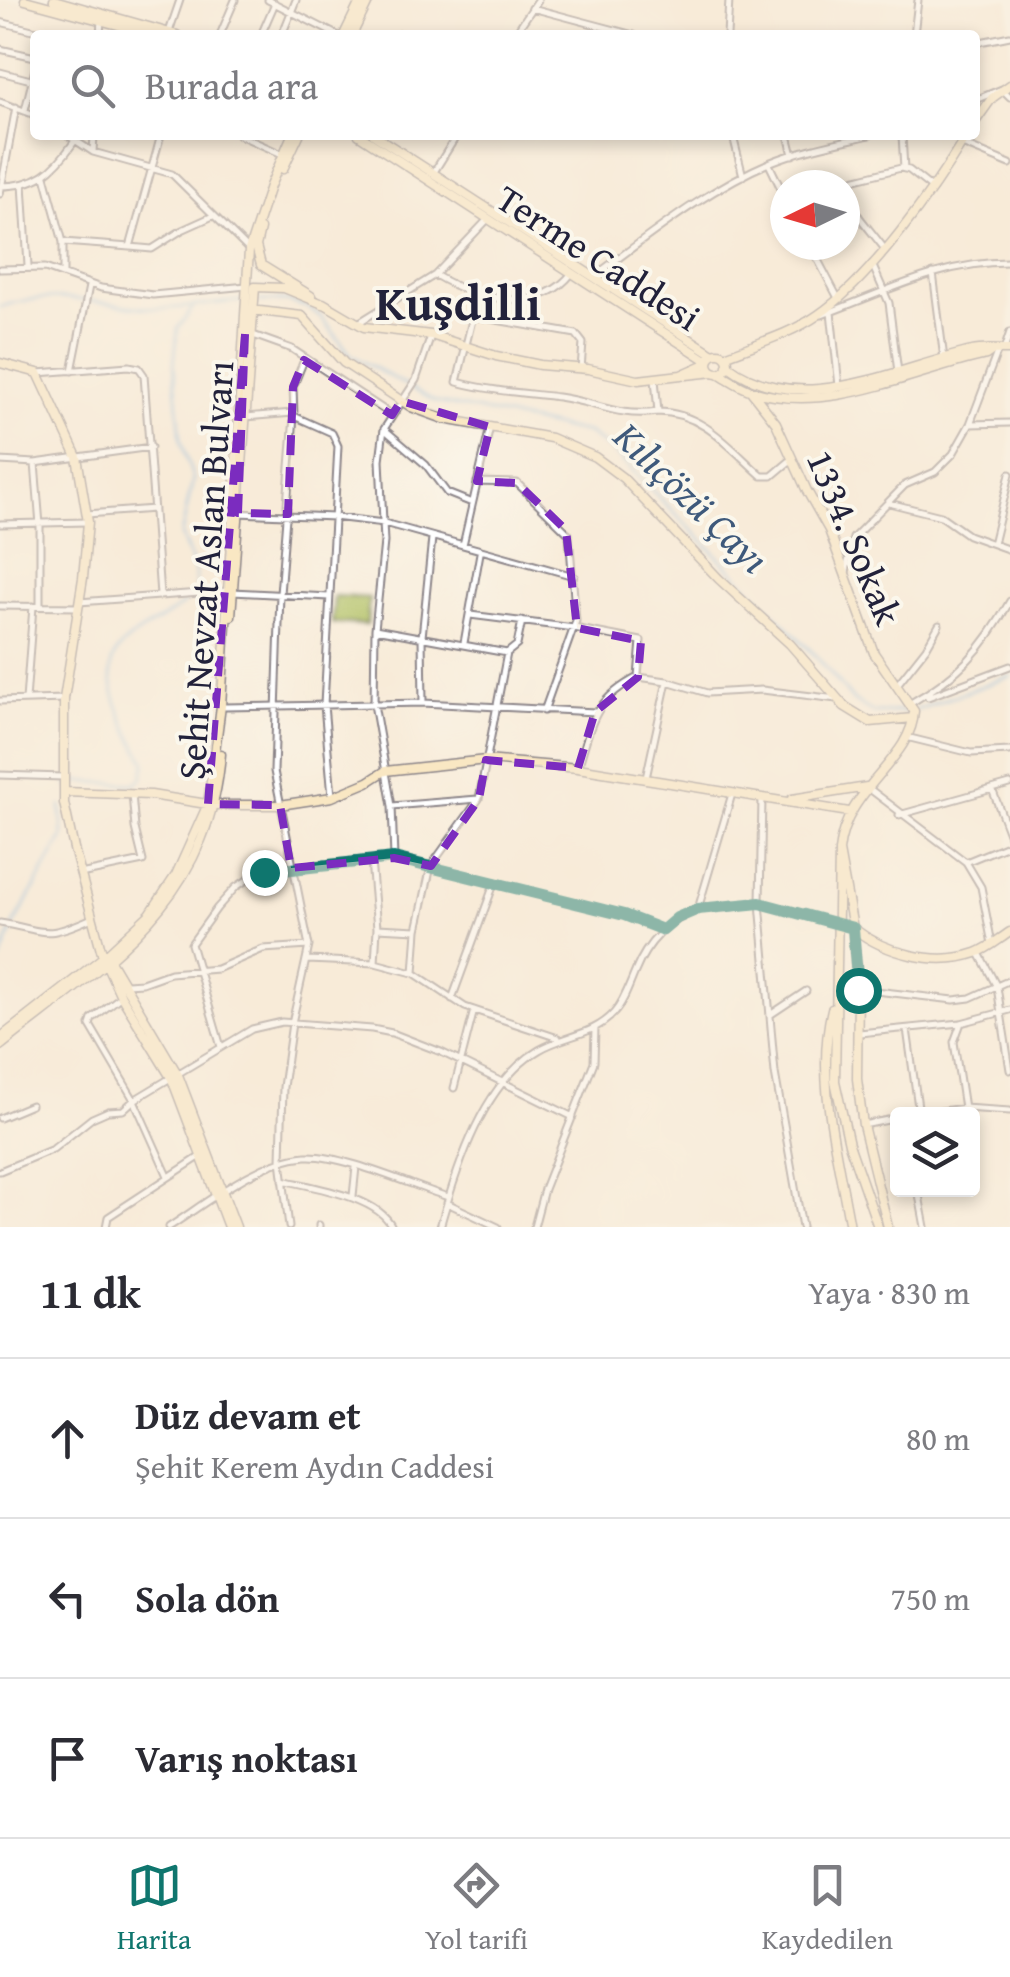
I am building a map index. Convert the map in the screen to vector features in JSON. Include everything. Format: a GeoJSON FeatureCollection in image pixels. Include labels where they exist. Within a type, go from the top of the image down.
{"type":"FeatureCollection","features":[{"type":"Feature","properties":{"kind":"street"},"geometry":{"type":"LineString","coordinates":[[25,0],[157,30]]}},
{"type":"Feature","properties":{"kind":"street"},"geometry":{"type":"LineString","coordinates":[[54,0],[141,30]]}},
{"type":"Feature","properties":{"kind":"street"},"geometry":{"type":"LineString","coordinates":[[96,0],[100,30]]}},
{"type":"Feature","properties":{"kind":"street"},"geometry":{"type":"LineString","coordinates":[[174,30],[180,0]]}},
{"type":"Feature","properties":{"kind":"street"},"geometry":{"type":"LineString","coordinates":[[222,30],[235,0]]}},
{"type":"Feature","properties":{"kind":"street"},"geometry":{"type":"LineString","coordinates":[[284,30],[296,0]]}},
{"type":"Feature","properties":{"kind":"street"},"geometry":{"type":"LineString","coordinates":[[344,30],[360,0]]}},
{"type":"Feature","properties":{"kind":"street"},"geometry":{"type":"LineString","coordinates":[[354,30],[368,0]]}},
{"type":"Feature","properties":{"kind":"street"},"geometry":{"type":"LineString","coordinates":[[517,30],[538,0]]}},
{"type":"Feature","properties":{"kind":"street"},"geometry":{"type":"LineString","coordinates":[[727,30],[729,0]]}},
{"type":"Feature","properties":{"kind":"street"},"geometry":{"type":"LineString","coordinates":[[915,30],[918,0]]}},
{"type":"Feature","properties":{"kind":"street"},"geometry":{"type":"LineString","coordinates":[[263,30],[272,2],[330,30]]}},
{"type":"Feature","properties":{"kind":"street"},"geometry":{"type":"LineString","coordinates":[[532,8],[615,30]]}},
{"type":"Feature","properties":{"kind":"street"},"geometry":{"type":"LineString","coordinates":[[0,22],[30,30]]}},
{"type":"Feature","properties":{"kind":"street"},"geometry":{"type":"LineString","coordinates":[[980,42],[1010,36]]}},
{"type":"Feature","properties":{"kind":"street"},"geometry":{"type":"LineString","coordinates":[[0,49],[30,56]]}},
{"type":"Feature","properties":{"kind":"street"},"geometry":{"type":"LineString","coordinates":[[0,72],[30,80]]}},
{"type":"Feature","properties":{"kind":"street"},"geometry":{"type":"LineString","coordinates":[[1006,87],[1010,97]]}},
{"type":"Feature","properties":{"kind":"street"},"geometry":{"type":"LineString","coordinates":[[980,98],[1006,87]]}},
{"type":"Feature","properties":{"kind":"street"},"geometry":{"type":"LineString","coordinates":[[980,116],[1006,87]]}},
{"type":"Feature","properties":{"kind":"street"},"geometry":{"type":"LineString","coordinates":[[24,110],[30,93]]}},
{"type":"Feature","properties":{"kind":"street"},"geometry":{"type":"LineString","coordinates":[[0,102],[30,113]]}},
{"type":"Feature","properties":{"kind":"street"},"geometry":{"type":"LineString","coordinates":[[0,194],[16,107]]}},
{"type":"Feature","properties":{"kind":"street"},"geometry":{"type":"LineString","coordinates":[[92,152],[93,140]]}},
{"type":"Feature","properties":{"kind":"street"},"geometry":{"type":"LineString","coordinates":[[130,248],[160,140]]}},
{"type":"Feature","properties":{"kind":"street"},"geometry":{"type":"LineString","coordinates":[[251,140],[283,154]]}},
{"type":"Feature","properties":{"kind":"street"},"geometry":{"type":"LineString","coordinates":[[251,290],[249,250],[283,154],[293,140]]}},
{"type":"Feature","properties":{"kind":"street"},"geometry":{"type":"LineString","coordinates":[[251,290],[263,279],[257,238],[294,140]]}},
{"type":"Feature","properties":{"kind":"street","name":"Terme Caddesi"},"geometry":{"type":"LineString","coordinates":[[366,140],[710,359]]}},
{"type":"Feature","properties":{"kind":"street","name":"Terme Caddesi"},"geometry":{"type":"LineString","coordinates":[[382,140],[593,276],[710,359]]}},
{"type":"Feature","properties":{"kind":"street"},"geometry":{"type":"LineString","coordinates":[[434,172],[454,140]]}},
{"type":"Feature","properties":{"kind":"street"},"geometry":{"type":"LineString","coordinates":[[734,140],[743,176]]}},
{"type":"Feature","properties":{"kind":"street"},"geometry":{"type":"LineString","coordinates":[[789,140],[793,155]]}},
{"type":"Feature","properties":{"kind":"street"},"geometry":{"type":"LineString","coordinates":[[593,276],[743,176],[793,155],[851,140]]}},
{"type":"Feature","properties":{"kind":"street"},"geometry":{"type":"LineString","coordinates":[[902,140],[904,169]]}},
{"type":"Feature","properties":{"kind":"street"},"geometry":{"type":"LineString","coordinates":[[814,318],[872,263],[933,189],[965,140]]}},
{"type":"Feature","properties":{"kind":"street"},"geometry":{"type":"LineString","coordinates":[[1,186],[45,176],[74,142],[92,152],[172,174],[249,250]]}},
{"type":"Feature","properties":{"kind":"street"},"geometry":{"type":"LineString","coordinates":[[962,144],[1010,164]]}},
{"type":"Feature","properties":{"kind":"street"},"geometry":{"type":"LineString","coordinates":[[768,164],[771,170]]}},
{"type":"Feature","properties":{"kind":"street"},"geometry":{"type":"LineString","coordinates":[[860,179],[904,169],[933,189]]}},
{"type":"Feature","properties":{"kind":"street"},"geometry":{"type":"LineString","coordinates":[[45,176],[63,242],[63,273]]}},
{"type":"Feature","properties":{"kind":"street"},"geometry":{"type":"LineString","coordinates":[[23,184],[28,267]]}},
{"type":"Feature","properties":{"kind":"street"},"geometry":{"type":"LineString","coordinates":[[63,242],[152,249],[214,216]]}},
{"type":"Feature","properties":{"kind":"street"},"geometry":{"type":"LineString","coordinates":[[356,324],[435,276],[489,218]]}},
{"type":"Feature","properties":{"kind":"street"},"geometry":{"type":"LineString","coordinates":[[860,218],[884,248]]}},
{"type":"Feature","properties":{"kind":"street"},"geometry":{"type":"LineString","coordinates":[[820,260],[838,298]]}},
{"type":"Feature","properties":{"kind":"street"},"geometry":{"type":"LineString","coordinates":[[250,261],[356,324],[431,335],[525,362],[638,380],[716,373],[751,391],[796,396],[854,392],[1001,350]]}},
{"type":"Feature","properties":{"kind":"street"},"geometry":{"type":"LineString","coordinates":[[716,373],[726,361],[814,318],[933,273],[982,262],[1010,262]]}},
{"type":"Feature","properties":{"kind":"street"},"geometry":{"type":"LineString","coordinates":[[872,263],[886,291],[898,372]]}},
{"type":"Feature","properties":{"kind":"street"},"geometry":{"type":"LineString","coordinates":[[0,269],[28,267],[63,273],[112,291],[153,296],[285,284]]}},
{"type":"Feature","properties":{"kind":"street"},"geometry":{"type":"LineString","coordinates":[[435,276],[472,294],[507,299],[531,298],[556,290],[572,272]]}},
{"type":"Feature","properties":{"kind":"street"},"geometry":{"type":"LineString","coordinates":[[273,288],[276,273]]}},
{"type":"Feature","properties":{"kind":"street"},"geometry":{"type":"LineString","coordinates":[[933,273],[944,359]]}},
{"type":"Feature","properties":{"kind":"street"},"geometry":{"type":"LineString","coordinates":[[72,371],[90,284]]}},
{"type":"Feature","properties":{"kind":"street","name":"Şehit Nevzat Aslan Bulvarı"},"geometry":{"type":"LineString","coordinates":[[211,805],[251,290]]}},
{"type":"Feature","properties":{"kind":"street"},"geometry":{"type":"LineString","coordinates":[[250,310],[302,316],[344,363],[401,402],[431,416],[564,442],[588,452],[611,468],[719,579],[790,644],[837,699],[858,717],[870,722],[914,718]]}},
{"type":"Feature","properties":{"kind":"street"},"geometry":{"type":"LineString","coordinates":[[831,312],[840,386]]}},
{"type":"Feature","properties":{"kind":"street"},"geometry":{"type":"LineString","coordinates":[[580,369],[583,343],[576,334],[473,316],[457,382],[508,393],[582,401],[628,415],[682,414],[705,427],[765,478],[792,460]]}},
{"type":"Feature","properties":{"kind":"street"},"geometry":{"type":"LineString","coordinates":[[846,577],[850,541],[911,481],[944,465],[970,424],[1010,332]]}},
{"type":"Feature","properties":{"kind":"street"},"geometry":{"type":"LineString","coordinates":[[248,334],[281,343],[392,415]]}},
{"type":"Feature","properties":{"kind":"street","name":"Şehit Nevzat Aslan Bulvarı"},"geometry":{"type":"LineString","coordinates":[[0,1042],[105,957],[160,901],[211,805],[225,707],[229,591],[238,513],[248,334]]}},
{"type":"Feature","properties":{"kind":"street"},"geometry":{"type":"LineString","coordinates":[[394,858],[392,806],[374,704],[374,629],[384,523],[380,476],[384,429],[416,380],[431,335]]}},
{"type":"Feature","properties":{"kind":"street"},"geometry":{"type":"LineString","coordinates":[[681,376],[710,359],[726,361],[753,382],[770,386],[840,386],[972,351],[1001,350]]}},
{"type":"Feature","properties":{"kind":"street"},"geometry":{"type":"LineString","coordinates":[[710,359],[716,373]]}},
{"type":"Feature","properties":{"kind":"street"},"geometry":{"type":"LineString","coordinates":[[289,1227],[281,1160],[283,1087],[309,946],[274,771],[274,706],[293,387],[304,360]]}},
{"type":"Feature","properties":{"kind":"street"},"geometry":{"type":"LineString","coordinates":[[0,364],[38,373],[129,366],[144,375],[160,595]]}},
{"type":"Feature","properties":{"kind":"street"},"geometry":{"type":"LineString","coordinates":[[38,373],[77,457],[87,518],[64,699],[64,792],[80,874],[121,996],[175,1077],[202,1154],[236,1227]]}},
{"type":"Feature","properties":{"kind":"street"},"geometry":{"type":"LineString","coordinates":[[655,378],[658,412]]}},
{"type":"Feature","properties":{"kind":"street","name":"1334. Sokak"},"geometry":{"type":"LineString","coordinates":[[751,391],[776,423],[829,530],[874,653],[911,703]]}},
{"type":"Feature","properties":{"kind":"street"},"geometry":{"type":"LineString","coordinates":[[245,417],[294,414],[327,430],[337,440],[324,705],[332,797]]}},
{"type":"Feature","properties":{"kind":"street"},"geometry":{"type":"LineString","coordinates":[[970,424],[1010,423]]}},
{"type":"Feature","properties":{"kind":"street"},"geometry":{"type":"LineString","coordinates":[[462,546],[490,426]]}},
{"type":"Feature","properties":{"kind":"street"},"geometry":{"type":"LineString","coordinates":[[384,429],[426,464],[447,493],[472,503]]}},
{"type":"Feature","properties":{"kind":"street"},"geometry":{"type":"LineString","coordinates":[[0,461],[36,463],[151,447]]}},
{"type":"Feature","properties":{"kind":"street"},"geometry":{"type":"LineString","coordinates":[[26,700],[37,606],[40,525],[36,463]]}},
{"type":"Feature","properties":{"kind":"street"},"geometry":{"type":"LineString","coordinates":[[993,544],[1010,474]]}},
{"type":"Feature","properties":{"kind":"street"},"geometry":{"type":"LineString","coordinates":[[477,482],[517,483],[570,538],[574,628],[544,711]]}},
{"type":"Feature","properties":{"kind":"street"},"geometry":{"type":"LineString","coordinates":[[888,504],[940,516],[968,535],[1010,550]]}},
{"type":"Feature","properties":{"kind":"street"},"geometry":{"type":"LineString","coordinates":[[0,524],[40,525],[155,509]]}},
{"type":"Feature","properties":{"kind":"street"},"geometry":{"type":"LineString","coordinates":[[238,513],[384,523],[574,576]]}},
{"type":"Feature","properties":{"kind":"street"},"geometry":{"type":"LineString","coordinates":[[423,703],[422,637],[432,538]]}},
{"type":"Feature","properties":{"kind":"street"},"geometry":{"type":"LineString","coordinates":[[464,643],[480,552]]}},
{"type":"Feature","properties":{"kind":"street"},"geometry":{"type":"LineString","coordinates":[[0,606],[78,604],[229,591],[329,597]]}},
{"type":"Feature","properties":{"kind":"street"},"geometry":{"type":"LineString","coordinates":[[911,703],[962,669],[1010,601]]}},
{"type":"Feature","properties":{"kind":"street"},"geometry":{"type":"LineString","coordinates":[[470,615],[574,628],[641,642],[638,677]]}},
{"type":"Feature","properties":{"kind":"street"},"geometry":{"type":"LineString","coordinates":[[1002,615],[1010,619]]}},
{"type":"Feature","properties":{"kind":"street"},"geometry":{"type":"LineString","coordinates":[[414,973],[417,930],[431,866],[479,799],[506,653],[517,645],[522,622]]}},
{"type":"Feature","properties":{"kind":"street"},"geometry":{"type":"LineString","coordinates":[[896,686],[939,625]]}},
{"type":"Feature","properties":{"kind":"street"},"geometry":{"type":"LineString","coordinates":[[374,629],[506,653]]}},
{"type":"Feature","properties":{"kind":"street"},"geometry":{"type":"LineString","coordinates":[[911,703],[1010,666]]}},
{"type":"Feature","properties":{"kind":"street"},"geometry":{"type":"LineString","coordinates":[[578,768],[595,712],[614,690],[638,677],[708,692],[762,690],[837,699]]}},
{"type":"Feature","properties":{"kind":"street"},"geometry":{"type":"LineString","coordinates":[[646,781],[667,681]]}},
{"type":"Feature","properties":{"kind":"street"},"geometry":{"type":"LineString","coordinates":[[0,700],[64,699]]}},
{"type":"Feature","properties":{"kind":"street"},"geometry":{"type":"LineString","coordinates":[[225,707],[423,703],[595,712]]}},
{"type":"Feature","properties":{"kind":"street"},"geometry":{"type":"LineString","coordinates":[[878,1227],[849,1144],[834,1080],[839,852],[848,812],[906,737],[914,718],[911,703]]}},
{"type":"Feature","properties":{"kind":"street"},"geometry":{"type":"LineString","coordinates":[[906,737],[971,753],[1010,751]]}},
{"type":"Feature","properties":{"kind":"street"},"geometry":{"type":"LineString","coordinates":[[64,792],[132,794],[211,805],[280,806],[332,797],[385,771],[486,760],[578,768],[848,812]]}},
{"type":"Feature","properties":{"kind":"street"},"geometry":{"type":"LineString","coordinates":[[0,775],[63,777]]}},
{"type":"Feature","properties":{"kind":"street"},"geometry":{"type":"LineString","coordinates":[[899,814],[1010,784]]}},
{"type":"Feature","properties":{"kind":"street"},"geometry":{"type":"LineString","coordinates":[[778,801],[866,787]]}},
{"type":"Feature","properties":{"kind":"street"},"geometry":{"type":"LineString","coordinates":[[866,787],[966,862],[980,887],[992,944]]}},
{"type":"Feature","properties":{"kind":"street"},"geometry":{"type":"LineString","coordinates":[[992,789],[1010,836]]}},
{"type":"Feature","properties":{"kind":"street"},"geometry":{"type":"LineString","coordinates":[[80,874],[143,861],[132,794]]}},
{"type":"Feature","properties":{"kind":"street"},"geometry":{"type":"LineString","coordinates":[[698,909],[732,794]]}},
{"type":"Feature","properties":{"kind":"street"},"geometry":{"type":"LineString","coordinates":[[392,806],[479,799]]}},
{"type":"Feature","properties":{"kind":"street"},"geometry":{"type":"LineString","coordinates":[[762,799],[760,903],[770,1015],[783,1130],[802,1227]]}},
{"type":"Feature","properties":{"kind":"street"},"geometry":{"type":"LineString","coordinates":[[966,862],[1010,844]]}},
{"type":"Feature","properties":{"kind":"street"},"geometry":{"type":"LineString","coordinates":[[839,852],[853,928],[862,1125],[888,1227]]}},
{"type":"Feature","properties":{"kind":"street"},"geometry":{"type":"LineString","coordinates":[[221,1047],[191,944],[216,908],[236,887],[255,875],[394,858],[624,915],[663,930]]}},
{"type":"Feature","properties":{"kind":"street"},"geometry":{"type":"LineString","coordinates":[[371,860],[377,928],[375,963]]}},
{"type":"Feature","properties":{"kind":"street"},"geometry":{"type":"LineString","coordinates":[[452,999],[494,883]]}},
{"type":"Feature","properties":{"kind":"street"},"geometry":{"type":"LineString","coordinates":[[440,1227],[460,1161],[502,1082],[530,1055],[560,1039],[585,1034],[617,1010],[643,955],[677,918],[698,909],[760,903],[853,928],[880,946],[902,953],[937,956],[978,952],[1010,932]]}},
{"type":"Feature","properties":{"kind":"street"},"geometry":{"type":"LineString","coordinates":[[0,923],[51,934],[92,918]]}},
{"type":"Feature","properties":{"kind":"street"},"geometry":{"type":"LineString","coordinates":[[377,928],[417,930]]}},
{"type":"Feature","properties":{"kind":"street"},"geometry":{"type":"LineString","coordinates":[[122,984],[142,984],[170,972],[225,967],[262,949],[309,946]]}},
{"type":"Feature","properties":{"kind":"street"},"geometry":{"type":"LineString","coordinates":[[978,952],[997,986],[1010,1070]]}},
{"type":"Feature","properties":{"kind":"street"},"geometry":{"type":"LineString","coordinates":[[105,957],[175,1077],[221,1193],[228,1227]]}},
{"type":"Feature","properties":{"kind":"street"},"geometry":{"type":"LineString","coordinates":[[308,960],[375,963],[414,973],[474,1010],[560,1039]]}},
{"type":"Feature","properties":{"kind":"street"},"geometry":{"type":"LineString","coordinates":[[858,990],[954,1000],[970,998],[1010,980]]}},
{"type":"Feature","properties":{"kind":"street"},"geometry":{"type":"LineString","coordinates":[[838,985],[824,1051],[850,1227]]}},
{"type":"Feature","properties":{"kind":"street"},"geometry":{"type":"LineString","coordinates":[[770,1015],[806,991]]}},
{"type":"Feature","properties":{"kind":"street"},"geometry":{"type":"LineString","coordinates":[[121,996],[90,1022],[134,1100],[168,1176]]}},
{"type":"Feature","properties":{"kind":"street"},"geometry":{"type":"LineString","coordinates":[[454,1088],[474,1010]]}},
{"type":"Feature","properties":{"kind":"street"},"geometry":{"type":"LineString","coordinates":[[856,1033],[961,1023],[1010,1010]]}},
{"type":"Feature","properties":{"kind":"street"},"geometry":{"type":"LineString","coordinates":[[0,1171],[53,1149],[92,1118],[123,1110],[258,1026],[292,1023],[382,1031],[426,1044],[572,1117]]}},
{"type":"Feature","properties":{"kind":"street"},"geometry":{"type":"LineString","coordinates":[[961,1023],[954,1042],[964,1107]]}},
{"type":"Feature","properties":{"kind":"street"},"geometry":{"type":"LineString","coordinates":[[534,1227],[544,1189],[594,1062],[595,1028]]}},
{"type":"Feature","properties":{"kind":"street"},"geometry":{"type":"LineString","coordinates":[[907,1029],[918,1107]]}},
{"type":"Feature","properties":{"kind":"street"},"geometry":{"type":"LineString","coordinates":[[0,1118],[32,1105]]}},
{"type":"Feature","properties":{"kind":"street"},"geometry":{"type":"LineString","coordinates":[[980,1111],[1010,1112]]}},
{"type":"Feature","properties":{"kind":"street"},"geometry":{"type":"LineString","coordinates":[[862,1125],[890,1120]]}},
{"type":"Feature","properties":{"kind":"street"},"geometry":{"type":"LineString","coordinates":[[106,1227],[108,1216],[202,1154]]}},
{"type":"Feature","properties":{"kind":"street"},"geometry":{"type":"LineString","coordinates":[[168,1227],[281,1160],[310,1156],[356,1167],[448,1200],[498,1227]]}},
{"type":"Feature","properties":{"kind":"street"},"geometry":{"type":"LineString","coordinates":[[353,1196],[356,1167]]}},
{"type":"Feature","properties":{"kind":"street"},"geometry":{"type":"LineString","coordinates":[[282,1180],[353,1196],[385,1217],[392,1227]]}},
{"type":"Feature","properties":{"kind":"street"},"geometry":{"type":"LineString","coordinates":[[919,1197],[925,1227]]}},
{"type":"Feature","properties":{"kind":"highlighted area"},"geometry":{"type":"Polygon","coordinates":[[[245,334],[238,513],[288,514],[293,387],[304,360],[392,415],[401,401],[490,427],[477,481],[517,483],[566,530],[577,628],[641,641],[638,677],[595,712],[578,768],[486,760],[479,799],[431,866],[394,858],[291,868],[280,805],[208,804],[245,334]]]}},
{"type":"Feature","properties":{"kind":"green space"},"geometry":{"type":"Polygon","coordinates":[[[334,596],[369,598],[367,625],[332,623],[334,596]]]}},
{"type":"Feature","properties":{"kind":"waterway","name":"Kılıçözü Çayı"},"geometry":{"type":"LineString","coordinates":[[0,307],[55,298],[159,308],[242,301]]}},
{"type":"Feature","properties":{"kind":"waterway","name":"Kılıçözü Çayı"},"geometry":{"type":"LineString","coordinates":[[260,301],[286,301],[307,307],[320,316],[351,355],[436,402],[588,433],[615,453],[698,536],[815,655],[854,701],[874,713],[908,711]]}},
{"type":"Feature","properties":{"kind":"waterway"},"geometry":{"type":"LineString","coordinates":[[195,305],[178,328],[174,364],[181,440],[193,479],[181,535],[195,569],[196,590]]}},
{"type":"Feature","properties":{"kind":"waterway"},"geometry":{"type":"LineString","coordinates":[[67,786],[74,781],[133,784],[142,779],[146,762],[119,709],[112,664],[124,645],[191,597]]}},
{"type":"Feature","properties":{"kind":"waterway","name":"Kılıçözü Çayı"},"geometry":{"type":"LineString","coordinates":[[916,710],[1010,676]]}},
{"type":"Feature","properties":{"kind":"waterway"},"geometry":{"type":"LineString","coordinates":[[0,962],[14,925],[63,837],[61,806]]}},
{"type":"Feature","properties":{"kind":"district","name":"Kuşdilli"},"geometry":{"type":"Point","coordinates":[458,302]}},
{"type":"Feature","properties":{"kind":"route"},"geometry":{"type":"LineString","coordinates":[[264,872],[394,858],[624,915],[663,930],[677,918],[698,909],[760,903],[853,928],[858,990]]}}]}
